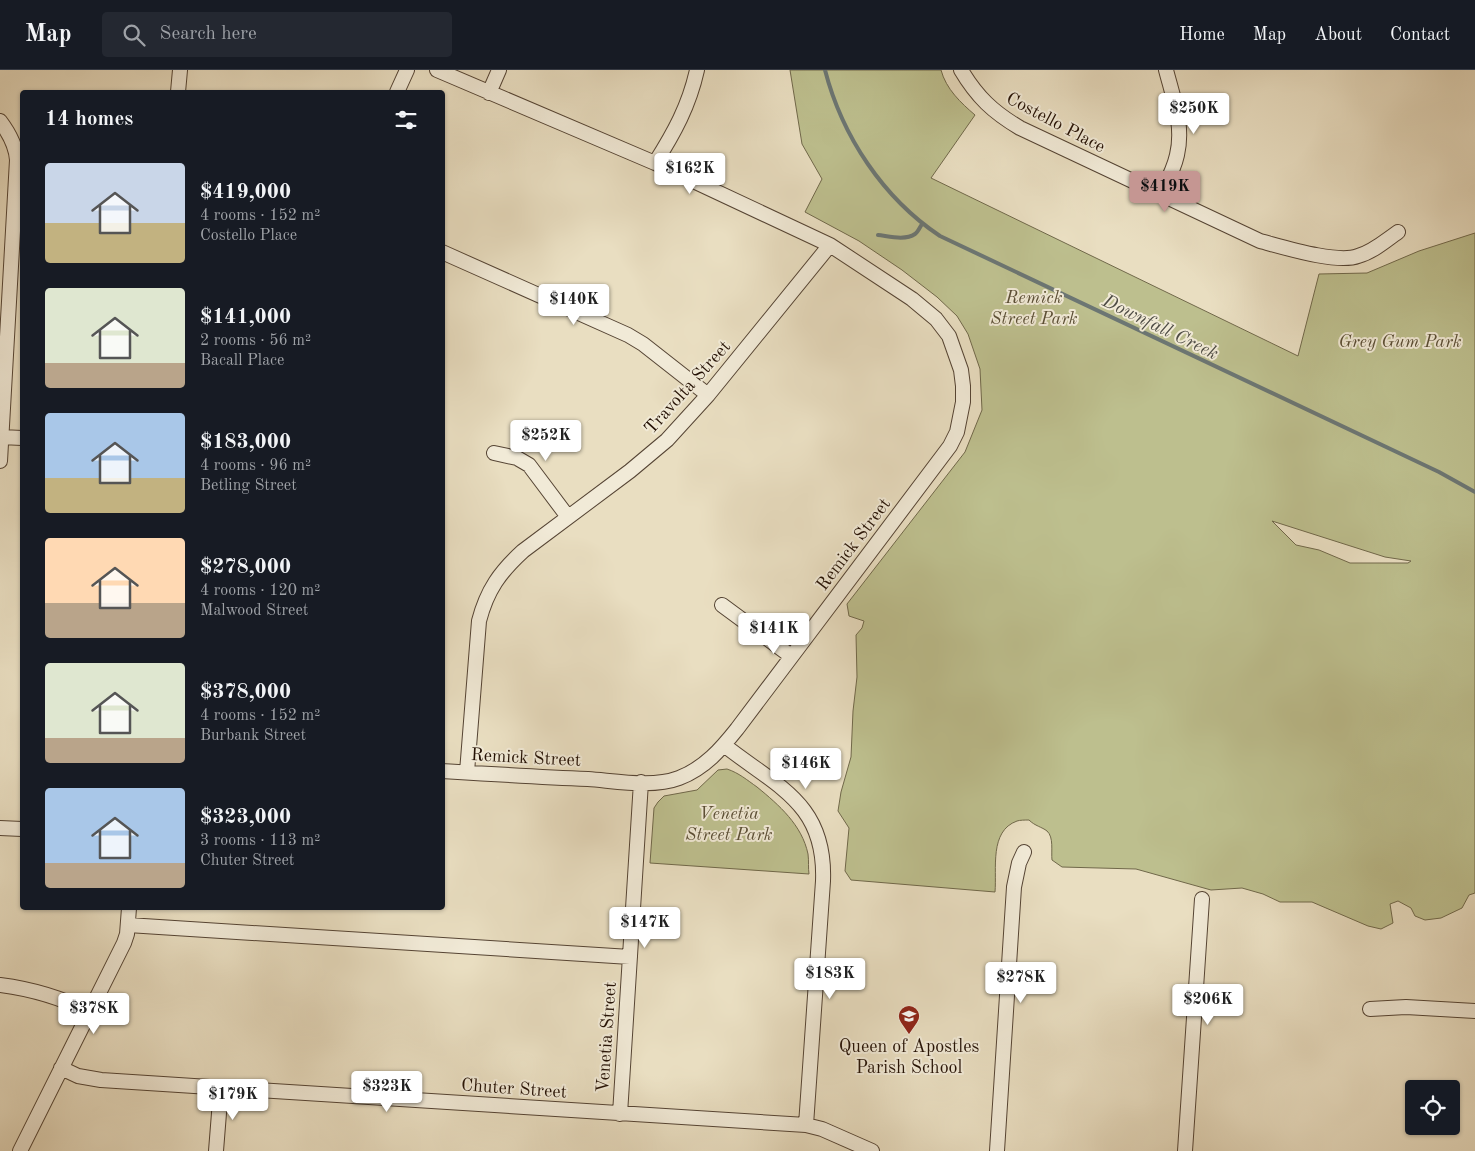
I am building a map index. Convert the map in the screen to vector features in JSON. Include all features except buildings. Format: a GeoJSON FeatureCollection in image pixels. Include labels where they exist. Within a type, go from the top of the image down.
{"type":"FeatureCollection","features":[{"type":"Feature","properties":{"kind":"street"},"geometry":{"type":"LineString","coordinates":[[178,90],[180,70]]}},
{"type":"Feature","properties":{"kind":"street"},"geometry":{"type":"LineString","coordinates":[[398,90],[407,70]]}},
{"type":"Feature","properties":{"kind":"street","name":"Remick Street"},"geometry":{"type":"LineString","coordinates":[[437,70],[655,163],[830,245],[927,310],[949,336],[956,353],[964,386],[962,415],[957,432],[939,462],[724,745],[704,764],[688,774],[667,781],[641,782],[445,771]]}},
{"type":"Feature","properties":{"kind":"street"},"geometry":{"type":"LineString","coordinates":[[489,93],[499,70]]}},
{"type":"Feature","properties":{"kind":"street"},"geometry":{"type":"LineString","coordinates":[[655,163],[677,128],[693,88],[696,70]]}},
{"type":"Feature","properties":{"kind":"street","name":"Costello Place"},"geometry":{"type":"LineString","coordinates":[[961,70],[977,95],[1002,118],[1260,241],[1335,258],[1352,258],[1370,252],[1398,232]]}},
{"type":"Feature","properties":{"kind":"street"},"geometry":{"type":"LineString","coordinates":[[1161,194],[1175,163],[1180,135],[1178,115],[1166,70]]}},
{"type":"Feature","properties":{"kind":"street"},"geometry":{"type":"LineString","coordinates":[[0,121],[11,137],[16,152],[17,168],[0,461]]}},
{"type":"Feature","properties":{"kind":"street"},"geometry":{"type":"LineString","coordinates":[[0,222],[14,220]]}},
{"type":"Feature","properties":{"kind":"street","name":"Travolta Street"},"geometry":{"type":"LineString","coordinates":[[467,772],[479,620],[482,607],[494,584],[523,551],[649,456],[667,440],[708,395],[830,245]]}},
{"type":"Feature","properties":{"kind":"street"},"geometry":{"type":"LineString","coordinates":[[445,253],[628,335],[643,344],[708,395]]}},
{"type":"Feature","properties":{"kind":"street"},"geometry":{"type":"LineString","coordinates":[[1,437],[20,438]]}},
{"type":"Feature","properties":{"kind":"street"},"geometry":{"type":"LineString","coordinates":[[494,453],[517,458],[529,465],[568,517]]}},
{"type":"Feature","properties":{"kind":"street"},"geometry":{"type":"LineString","coordinates":[[722,604],[791,656]]}},
{"type":"Feature","properties":{"kind":"street"},"geometry":{"type":"LineString","coordinates":[[724,745],[796,800],[810,818],[823,854],[823,881],[806,1125]]}},
{"type":"Feature","properties":{"kind":"street","name":"Venetia Street"},"geometry":{"type":"LineString","coordinates":[[620,1114],[641,782]]}},
{"type":"Feature","properties":{"kind":"street"},"geometry":{"type":"LineString","coordinates":[[0,828],[20,829]]}},
{"type":"Feature","properties":{"kind":"street"},"geometry":{"type":"LineString","coordinates":[[997,1151],[1014,887],[1019,863],[1024,852]]}},
{"type":"Feature","properties":{"kind":"street"},"geometry":{"type":"LineString","coordinates":[[1185,1151],[1202,899]]}},
{"type":"Feature","properties":{"kind":"street"},"geometry":{"type":"LineString","coordinates":[[20,1151],[124,943],[129,910]]}},
{"type":"Feature","properties":{"kind":"street"},"geometry":{"type":"LineString","coordinates":[[128,925],[630,957]]}},
{"type":"Feature","properties":{"kind":"street"},"geometry":{"type":"LineString","coordinates":[[0,985],[47,995],[89,1012]]}},
{"type":"Feature","properties":{"kind":"street"},"geometry":{"type":"LineString","coordinates":[[1370,1009],[1400,1007],[1475,1011]]}},
{"type":"Feature","properties":{"kind":"street","name":"Chuter Street"},"geometry":{"type":"LineString","coordinates":[[61,1068],[84,1078],[806,1125],[822,1129],[872,1151]]}},
{"type":"Feature","properties":{"kind":"street"},"geometry":{"type":"LineString","coordinates":[[216,1151],[221,1088]]}},
{"type":"Feature","properties":{"kind":"green space"},"geometry":{"type":"Polygon","coordinates":[[[790,70],[941,70],[950,89],[975,115],[931,178],[1298,356],[1319,274],[1367,273],[1419,251],[1475,233],[1475,893],[1469,895],[1462,908],[1441,918],[1425,920],[1415,916],[1411,908],[1398,901],[1390,904],[1393,923],[1381,929],[1368,926],[1312,902],[1280,902],[1263,894],[1242,888],[1211,890],[1136,869],[1062,867],[1052,860],[1051,841],[1047,831],[1029,820],[1017,821],[1008,826],[1002,833],[996,852],[995,892],[851,880],[845,871],[849,828],[838,811],[841,792],[851,757],[857,677],[856,635],[862,628],[864,621],[849,616],[847,604],[965,452],[982,410],[980,369],[968,334],[957,316],[937,297],[902,270],[859,241],[805,212],[822,179],[802,144],[790,70]],[[1272,521],[1296,545],[1319,550],[1350,563],[1408,563],[1411,561],[1385,557],[1272,521]]]}},
{"type":"Feature","properties":{"kind":"green space","name":"Venetia Street Park"},"geometry":{"type":"Polygon","coordinates":[[[727,769],[757,787],[788,816],[801,834],[805,844],[808,854],[809,874],[650,863],[654,808],[658,802],[664,796],[697,790],[718,770],[727,769]]]}},
{"type":"Feature","properties":{"kind":"waterway","name":"Downfall Creek"},"geometry":{"type":"LineString","coordinates":[[825,70],[832,95],[842,118],[868,164],[900,203],[919,221],[940,236],[1439,472],[1475,492]]}},
{"type":"Feature","properties":{"kind":"waterway"},"geometry":{"type":"LineString","coordinates":[[878,235],[896,238],[911,236],[916,233],[922,224]]}},
{"type":"Feature","properties":{"kind":"place","name":"Queen of Apostles Parish School"},"geometry":{"type":"Point","coordinates":[909,1035]}},
{"type":"Feature","properties":{"kind":"park label","name":"Remick Street Park"},"geometry":{"type":"Point","coordinates":[1034,307]}},
{"type":"Feature","properties":{"kind":"park label","name":"Grey Gum Park"},"geometry":{"type":"Point","coordinates":[1400,341]}}]}
